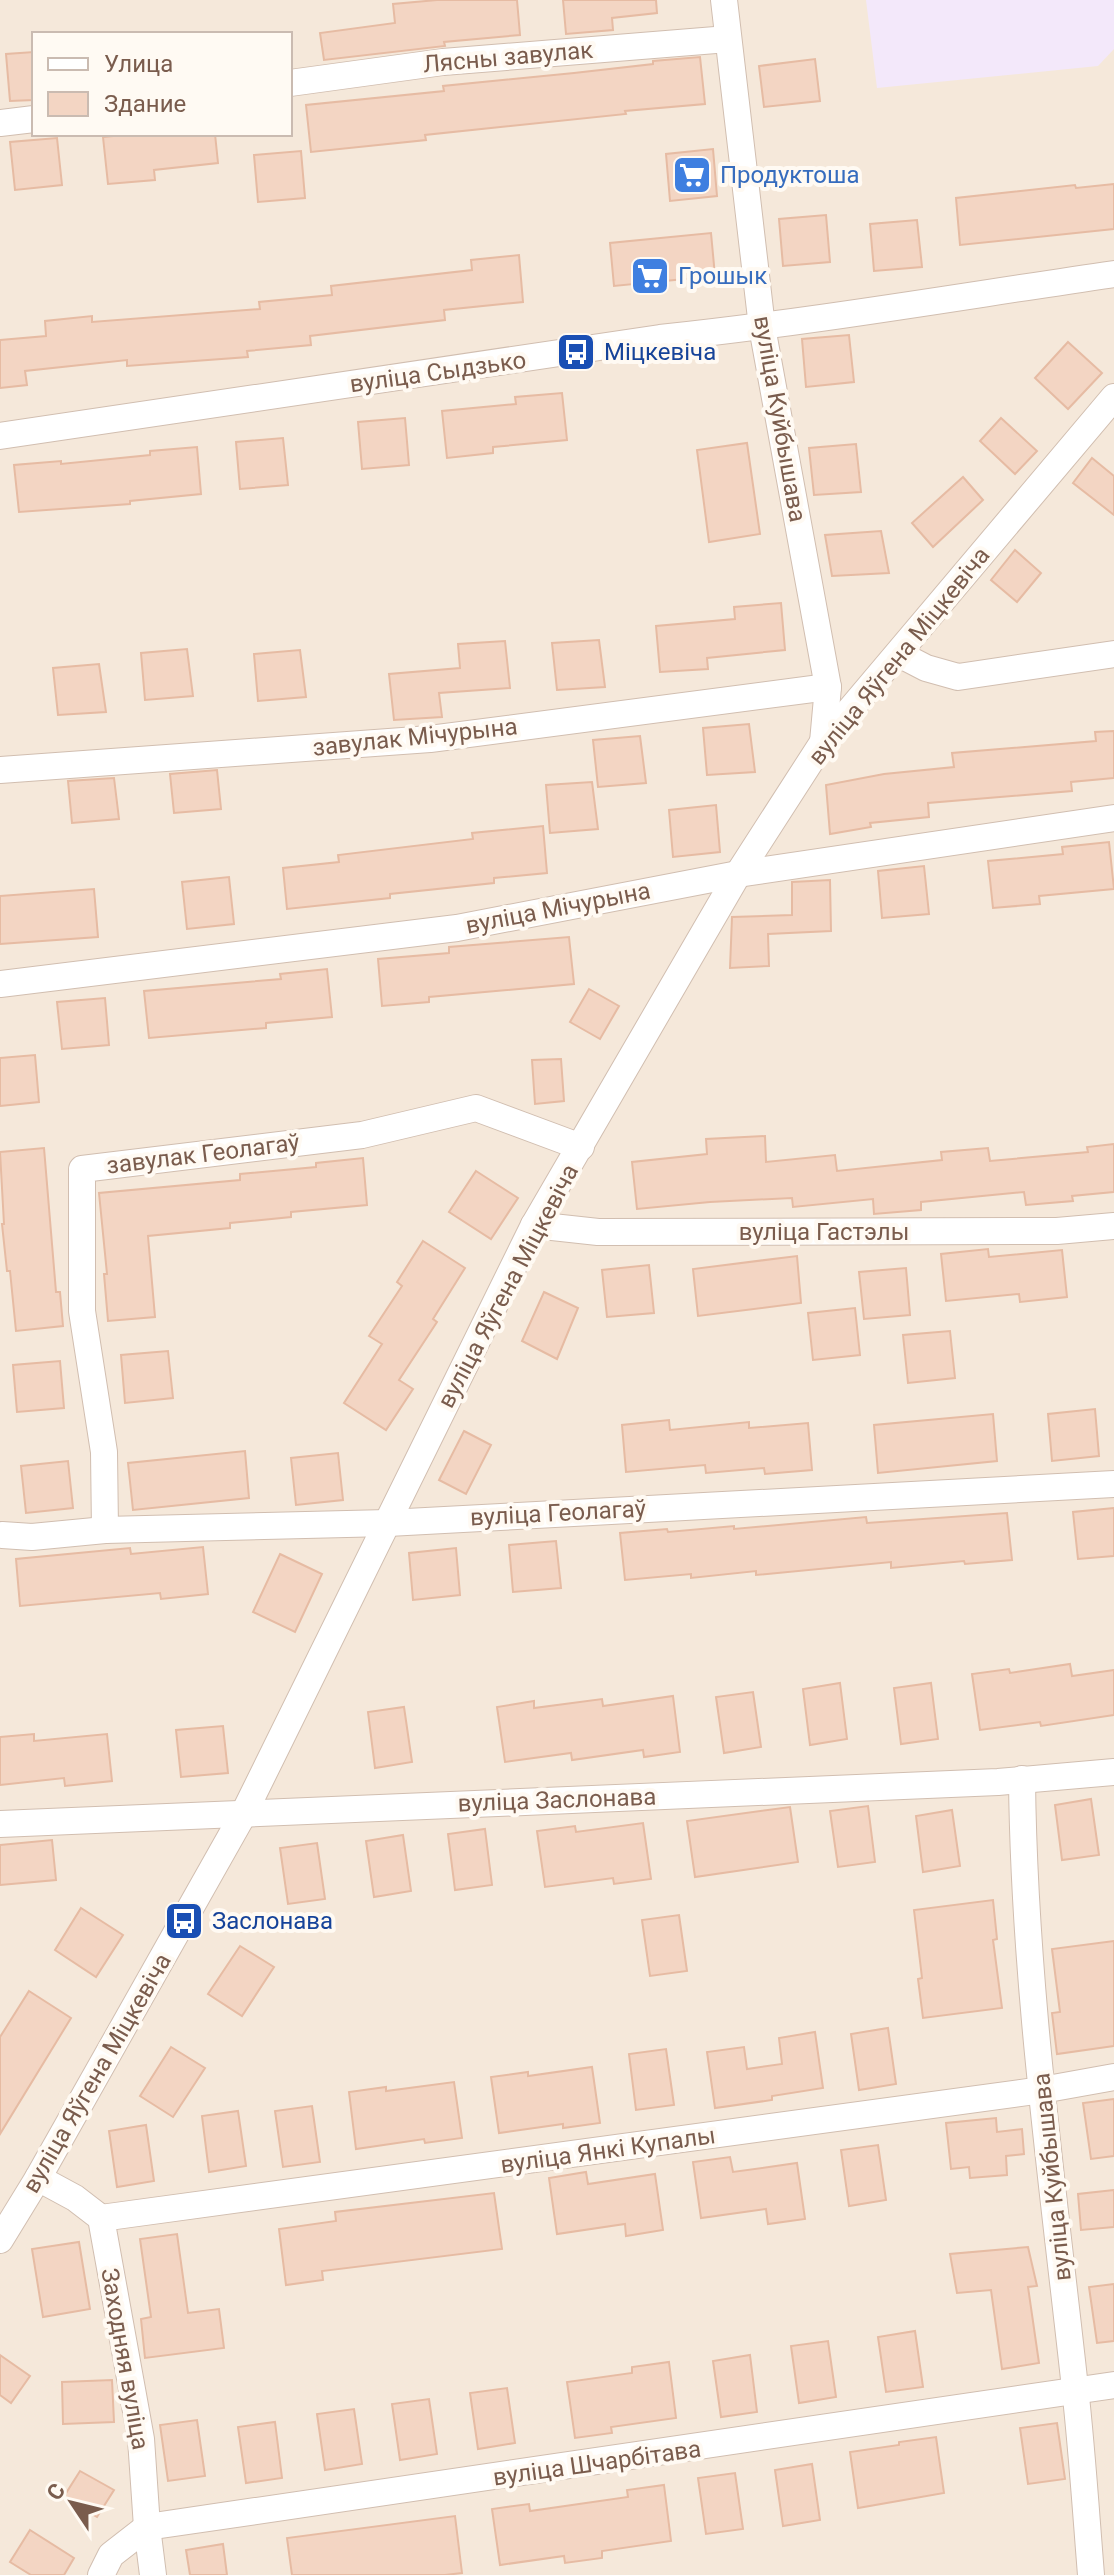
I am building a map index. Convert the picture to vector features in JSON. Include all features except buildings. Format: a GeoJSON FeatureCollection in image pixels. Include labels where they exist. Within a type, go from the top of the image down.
{"type":"FeatureCollection","features":[{"type":"Feature","properties":{"kind":"street","name":"вуліца Куйбышава"},"geometry":{"type":"LineString","coordinates":[[724,0],[762,327],[828,687],[823,742]]}},
{"type":"Feature","properties":{"kind":"street","name":"Лясны завулак"},"geometry":{"type":"LineString","coordinates":[[292,83],[443,62],[728,39]]}},
{"type":"Feature","properties":{"kind":"street"},"geometry":{"type":"LineString","coordinates":[[0,123],[32,119]]}},
{"type":"Feature","properties":{"kind":"street","name":"вуліца Сыдзько"},"geometry":{"type":"LineString","coordinates":[[0,436],[1114,274]]}},
{"type":"Feature","properties":{"kind":"street","name":"вуліца Яўгена Міцкевіча"},"geometry":{"type":"LineString","coordinates":[[0,2240],[244,1813],[534,1225],[738,874],[823,742],[1114,397]]}},
{"type":"Feature","properties":{"kind":"street"},"geometry":{"type":"LineString","coordinates":[[899,654],[926,668],[958,677],[1114,654]]}},
{"type":"Feature","properties":{"kind":"street","name":"завулак Мічурына"},"geometry":{"type":"LineString","coordinates":[[0,770],[430,739],[828,687]]}},
{"type":"Feature","properties":{"kind":"street","name":"вуліца Мічурына"},"geometry":{"type":"LineString","coordinates":[[0,984],[457,928],[738,874],[1114,818]]}},
{"type":"Feature","properties":{"kind":"street","name":"завулак Геолагаў"},"geometry":{"type":"LineString","coordinates":[[105,1530],[104,1452],[82,1311],[82,1169],[362,1135],[476,1108],[581,1147]]}},
{"type":"Feature","properties":{"kind":"street","name":"вуліца Гастэлы"},"geometry":{"type":"LineString","coordinates":[[534,1225],[598,1232],[1042,1231],[1114,1226]]}},
{"type":"Feature","properties":{"kind":"street","name":"вуліца Геолагаў"},"geometry":{"type":"LineString","coordinates":[[2,1535],[32,1537],[105,1530],[388,1523],[1114,1484]]}},
{"type":"Feature","properties":{"kind":"street","name":"вуліца Заслонава"},"geometry":{"type":"LineString","coordinates":[[0,1824],[1022,1779],[1114,1772]]}},
{"type":"Feature","properties":{"kind":"street","name":"вуліца Куйбышава"},"geometry":{"type":"LineString","coordinates":[[1022,1779],[1023,1850],[1042,2090],[1076,2392],[1091,2575]]}},
{"type":"Feature","properties":{"kind":"street","name":"вуліца Янкі Купалы"},"geometry":{"type":"LineString","coordinates":[[101,2218],[1042,2090],[1114,2077]]}},
{"type":"Feature","properties":{"kind":"street"},"geometry":{"type":"LineString","coordinates":[[38,2178],[75,2198],[101,2218]]}},
{"type":"Feature","properties":{"kind":"street","name":"Заходняя вуліца"},"geometry":{"type":"LineString","coordinates":[[101,2218],[141,2439],[153,2575]]}},
{"type":"Feature","properties":{"kind":"street","name":"вуліца Шчарбітава"},"geometry":{"type":"LineString","coordinates":[[101,2575],[111,2555],[147,2527],[1114,2385]]}},
{"type":"Feature","properties":{"kind":"shaded area"},"geometry":{"type":"Polygon","coordinates":[[[0,0],[1114,0],[1114,2575],[0,2575],[0,0]]]}},
{"type":"Feature","properties":{"kind":"shaded area"},"geometry":{"type":"Polygon","coordinates":[[[866,0],[1114,0],[1114,49],[1098,66],[877,88],[866,0]]]}},
{"type":"Feature","properties":{"kind":"place","name":"Продуктоша"},"geometry":{"type":"Point","coordinates":[692,175]}},
{"type":"Feature","properties":{"kind":"place","name":"Грошык"},"geometry":{"type":"Point","coordinates":[650,276]}},
{"type":"Feature","properties":{"kind":"place","name":"Міцкевіча"},"geometry":{"type":"Point","coordinates":[576,352]}},
{"type":"Feature","properties":{"kind":"place","name":"Заслонава"},"geometry":{"type":"Point","coordinates":[184,1921]}}]}
